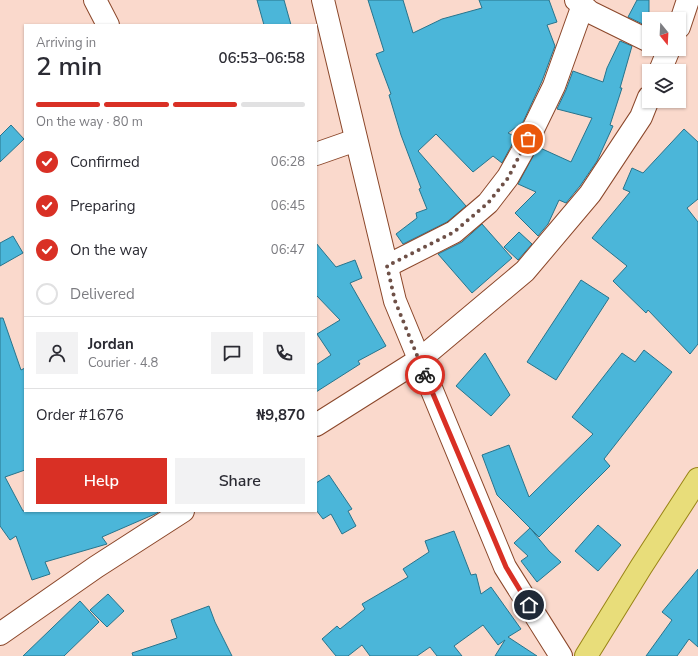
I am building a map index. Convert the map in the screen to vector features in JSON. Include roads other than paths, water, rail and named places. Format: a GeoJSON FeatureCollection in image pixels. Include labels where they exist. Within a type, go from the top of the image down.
{"type":"FeatureCollection","features":[{"type":"Feature","properties":{"kind":"main road"},"geometry":{"type":"LineString","coordinates":[[586,656],[698,479]]}},
{"type":"Feature","properties":{"kind":"street"},"geometry":{"type":"LineString","coordinates":[[95,0],[107,24]]}},
{"type":"Feature","properties":{"kind":"street"},"geometry":{"type":"LineString","coordinates":[[323,0],[395,301],[506,567],[561,656]]}},
{"type":"Feature","properties":{"kind":"street"},"geometry":{"type":"LineString","coordinates":[[684,12],[688,0]]}},
{"type":"Feature","properties":{"kind":"street"},"geometry":{"type":"LineString","coordinates":[[387,266],[454,232],[488,203],[508,178],[554,86],[579,3],[590,12],[642,38]]}},
{"type":"Feature","properties":{"kind":"street"},"geometry":{"type":"LineString","coordinates":[[317,424],[419,360],[525,271],[590,194],[641,117],[645,108]]}},
{"type":"Feature","properties":{"kind":"street"},"geometry":{"type":"LineString","coordinates":[[317,154],[356,140]]}},
{"type":"Feature","properties":{"kind":"street"},"geometry":{"type":"LineString","coordinates":[[0,634],[96,567],[181,512]]}}]}
